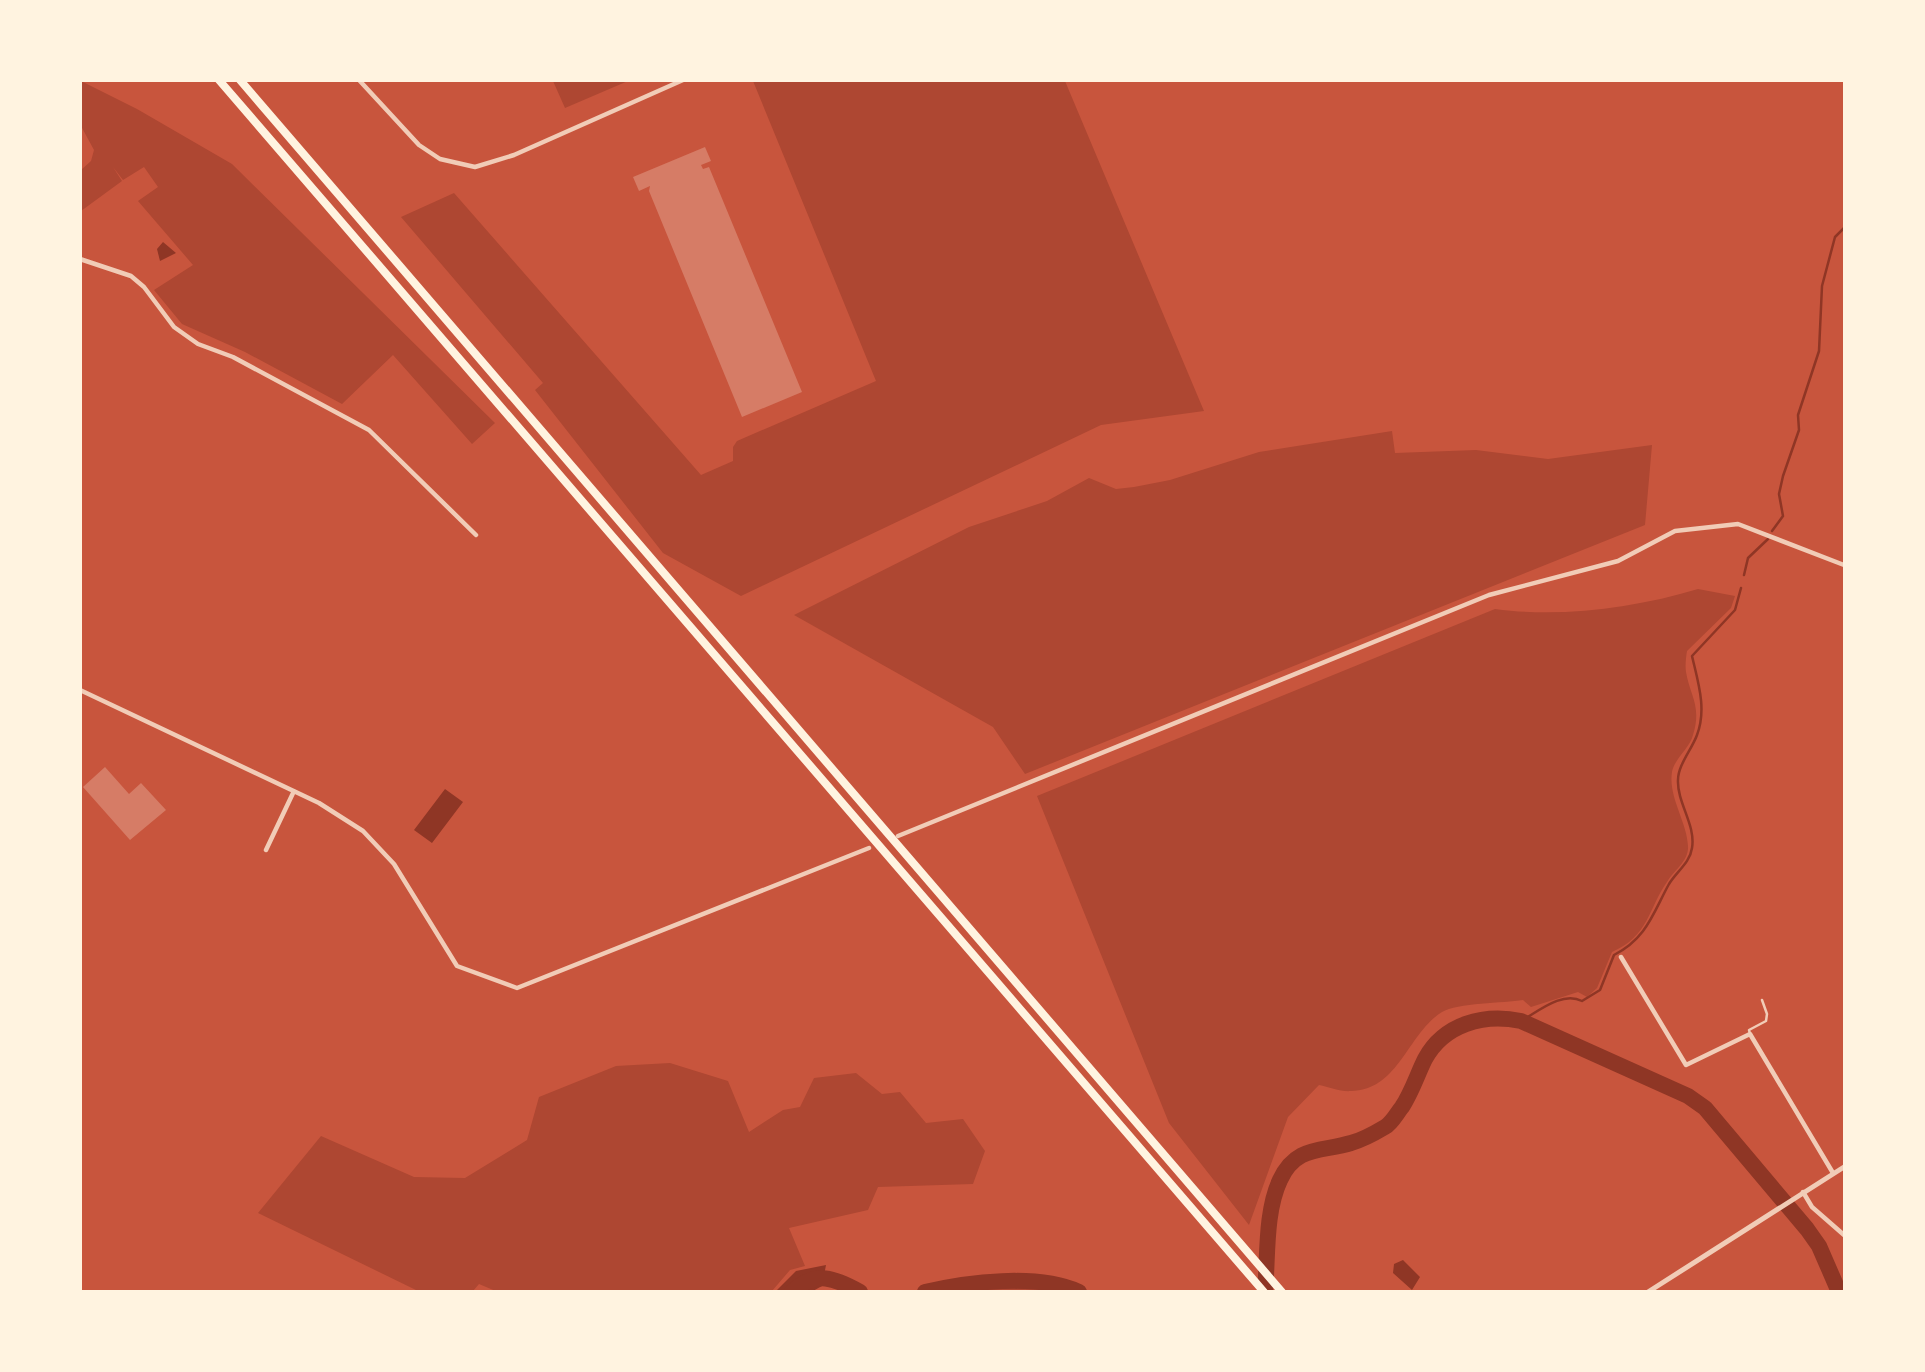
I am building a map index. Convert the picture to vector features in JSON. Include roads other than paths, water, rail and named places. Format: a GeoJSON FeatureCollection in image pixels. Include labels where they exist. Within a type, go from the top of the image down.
{"type":"FeatureCollection","features":[{"type":"Feature","properties":{"kind":"highway"},"geometry":{"type":"LineString","coordinates":[[219,80],[1264,1292]]}},
{"type":"Feature","properties":{"kind":"highway"},"geometry":{"type":"LineString","coordinates":[[240,80],[1282,1292]]}},
{"type":"Feature","properties":{"kind":"street"},"geometry":{"type":"LineString","coordinates":[[359,80],[366,83],[419,145],[440,159],[475,167],[514,155],[683,80]]}},
{"type":"Feature","properties":{"kind":"street"},"geometry":{"type":"LineString","coordinates":[[80,259],[131,276],[144,287],[174,327],[191,340],[233,357],[369,430],[476,535]]}},
{"type":"Feature","properties":{"kind":"street"},"geometry":{"type":"LineString","coordinates":[[898,836],[1476,599],[1505,588],[1618,561],[1675,531],[1738,524],[1844,565]]}},
{"type":"Feature","properties":{"kind":"street"},"geometry":{"type":"LineString","coordinates":[[80,690],[295,791],[350,822],[382,850],[457,966],[517,988],[869,848]]}},
{"type":"Feature","properties":{"kind":"street"},"geometry":{"type":"LineString","coordinates":[[266,850],[295,791]]}},
{"type":"Feature","properties":{"kind":"street"},"geometry":{"type":"LineString","coordinates":[[1621,957],[1686,1065],[1750,1034],[1833,1173]]}},
{"type":"Feature","properties":{"kind":"street"},"geometry":{"type":"LineString","coordinates":[[1647,1292],[1844,1167]]}},
{"type":"Feature","properties":{"kind":"street"},"geometry":{"type":"LineString","coordinates":[[1800,1194],[1844,1235]]}},
{"type":"Feature","properties":{"kind":"lane"},"geometry":{"type":"LineString","coordinates":[[1750,1034],[1749,1030],[1766,1021],[1768,1014],[1762,1000]]}},
{"type":"Feature","properties":{"kind":"waterway"},"geometry":{"type":"LineString","coordinates":[[1772,531],[1783,516],[1779,494],[1799,430],[1798,415],[1819,351],[1822,286],[1835,237],[1844,228]]}},
{"type":"Feature","properties":{"kind":"waterway"},"geometry":{"type":"LineString","coordinates":[[1744,575],[1748,558],[1768,539]]}},
{"type":"Feature","properties":{"kind":"waterway"},"geometry":{"type":"LineString","coordinates":[[1521,1021],[1559,1000],[1567,998],[1582,1001],[1600,990],[1614,955],[1642,933],[1669,884],[1689,858],[1693,839],[1680,797],[1678,780],[1680,769],[1700,725],[1700,695],[1692,656],[1735,610],[1741,588]]}},
{"type":"Feature","properties":{"kind":"waterway"},"geometry":{"type":"LineString","coordinates":[[1265,1292],[1272,1206],[1286,1169],[1302,1155],[1355,1142],[1388,1125],[1406,1101],[1433,1047],[1454,1029],[1479,1020],[1493,1019],[1521,1021],[1688,1096],[1705,1108],[1807,1229],[1819,1246],[1839,1292]]}},
{"type":"Feature","properties":{"kind":"waterway"},"geometry":{"type":"LineString","coordinates":[[792,1292],[809,1281],[826,1278],[860,1292]]}},
{"type":"Feature","properties":{"kind":"waterway"},"geometry":{"type":"LineString","coordinates":[[925,1292],[1002,1281],[1043,1283],[1079,1292]]}}]}
